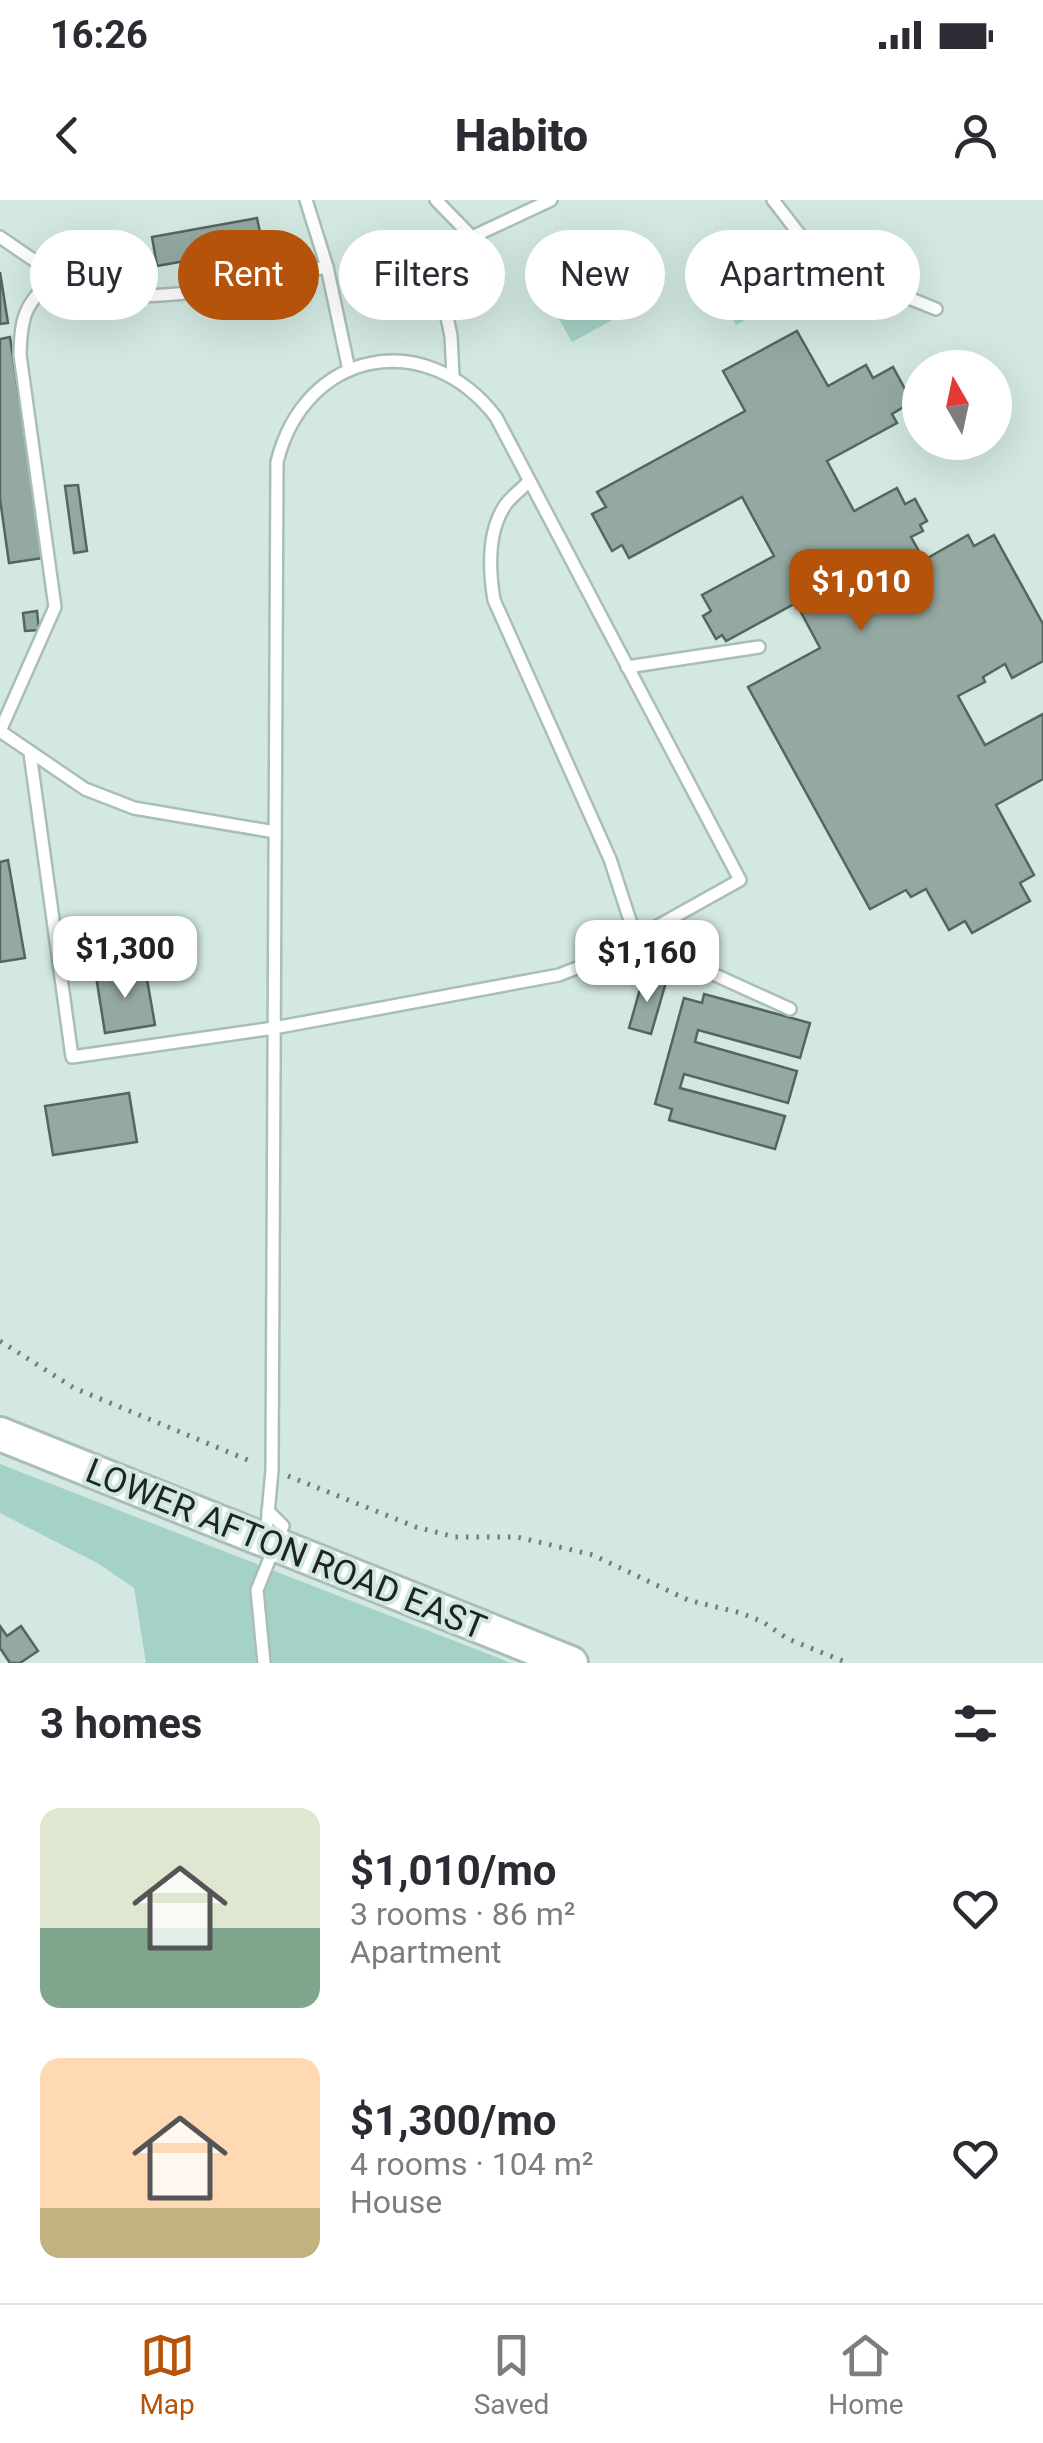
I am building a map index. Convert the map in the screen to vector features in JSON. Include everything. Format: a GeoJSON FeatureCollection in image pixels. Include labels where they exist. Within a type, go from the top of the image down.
{"type":"FeatureCollection","features":[{"type":"Feature","properties":{"kind":"main road","name":"LOWER AFTON ROAD EAST"},"geometry":{"type":"LineString","coordinates":[[0,1434],[270,1532],[572,1663]]}},
{"type":"Feature","properties":{"kind":"lane"},"geometry":{"type":"LineString","coordinates":[[306,200],[327,267],[349,370]]}},
{"type":"Feature","properties":{"kind":"lane"},"geometry":{"type":"LineString","coordinates":[[436,200],[465,230]]}},
{"type":"Feature","properties":{"kind":"lane"},"geometry":{"type":"LineString","coordinates":[[487,230],[551,200]]}},
{"type":"Feature","properties":{"kind":"lane"},"geometry":{"type":"LineString","coordinates":[[773,200],[800,235],[894,292],[936,309]]}},
{"type":"Feature","properties":{"kind":"lane"},"geometry":{"type":"LineString","coordinates":[[0,238],[30,257]]}},
{"type":"Feature","properties":{"kind":"lane"},"geometry":{"type":"LineString","coordinates":[[158,295],[327,267]]}},
{"type":"Feature","properties":{"kind":"lane"},"geometry":{"type":"LineString","coordinates":[[30,304],[21,321],[20,355],[54,608],[0,732],[85,788],[134,808],[276,832]]}},
{"type":"Feature","properties":{"kind":"lane"},"geometry":{"type":"LineString","coordinates":[[447,320],[452,376]]}},
{"type":"Feature","properties":{"kind":"lane"},"geometry":{"type":"LineString","coordinates":[[30,753],[72,1057],[274,1028],[560,975],[636,939],[740,880],[496,418],[482,400],[452,376],[434,368],[394,362],[349,370],[329,380],[300,406],[289,423],[277,462],[276,832],[274,1028],[272,1470],[270,1532],[256,1590],[264,1663]]}},
{"type":"Feature","properties":{"kind":"lane"},"geometry":{"type":"LineString","coordinates":[[529,482],[505,505],[495,530],[489,569],[494,600],[610,860],[636,939],[790,1009]]}},
{"type":"Feature","properties":{"kind":"lane"},"geometry":{"type":"LineString","coordinates":[[627,666],[759,647]]}},
{"type":"Feature","properties":{"kind":"path"},"geometry":{"type":"LineString","coordinates":[[0,1341],[74,1388],[416,1527],[455,1537],[518,1537],[593,1555],[688,1600],[752,1617],[788,1639],[848,1663]]}},
{"type":"Feature","properties":{"kind":"green space"},"geometry":{"type":"Polygon","coordinates":[[[559,320],[612,320],[572,342],[559,320]]]}},
{"type":"Feature","properties":{"kind":"green space"},"geometry":{"type":"Polygon","coordinates":[[[0,1464],[511,1663],[146,1663],[134,1588],[99,1564],[0,1513],[0,1464]]]}},
{"type":"Feature","properties":{"kind":"building"},"geometry":{"type":"Polygon","coordinates":[[[257,218],[259,230],[191,230],[257,218]]]}},
{"type":"Feature","properties":{"kind":"building"},"geometry":{"type":"Polygon","coordinates":[[[178,232],[178,262],[158,266],[158,236],[178,232]]]}},
{"type":"Feature","properties":{"kind":"building"},"geometry":{"type":"Polygon","coordinates":[[[0,272],[8,323],[0,324],[0,272]]]}},
{"type":"Feature","properties":{"kind":"building"},"geometry":{"type":"Polygon","coordinates":[[[797,331],[828,386],[866,365],[873,378],[893,367],[902,384],[902,408],[892,414],[897,423],[827,461],[854,511],[897,488],[905,504],[915,499],[927,521],[920,525],[923,531],[911,537],[924,560],[968,535],[974,546],[994,535],[1043,624],[1043,661],[1012,678],[1005,664],[983,677],[985,682],[958,696],[985,745],[1043,714],[1043,779],[996,805],[1034,875],[1020,883],[1030,901],[972,933],[965,921],[949,930],[926,889],[911,897],[906,890],[870,909],[748,687],[820,648],[796,603],[726,641],[722,635],[716,639],[703,616],[711,611],[702,595],[774,556],[742,497],[629,558],[622,545],[612,551],[592,514],[606,507],[597,492],[745,411],[723,371],[797,331]]]}},
{"type":"Feature","properties":{"kind":"building"},"geometry":{"type":"Polygon","coordinates":[[[10,337],[43,558],[9,563],[0,499],[0,339],[10,337]]]}},
{"type":"Feature","properties":{"kind":"building"},"geometry":{"type":"Polygon","coordinates":[[[78,485],[87,551],[74,553],[65,486],[78,485]]]}},
{"type":"Feature","properties":{"kind":"building"},"geometry":{"type":"Polygon","coordinates":[[[37,611],[39,630],[25,631],[23,613],[37,611]]]}},
{"type":"Feature","properties":{"kind":"building"},"geometry":{"type":"Polygon","coordinates":[[[8,860],[25,958],[0,962],[0,862],[8,860]]]}},
{"type":"Feature","properties":{"kind":"building"},"geometry":{"type":"Polygon","coordinates":[[[105,953],[110,966],[96,968],[94,954],[105,953]]]}},
{"type":"Feature","properties":{"kind":"building"},"geometry":{"type":"Polygon","coordinates":[[[660,965],[677,970],[674,980],[657,975],[660,965]]]}},
{"type":"Feature","properties":{"kind":"building"},"geometry":{"type":"Polygon","coordinates":[[[145,968],[155,1025],[105,1033],[96,976],[145,968]]]}},
{"type":"Feature","properties":{"kind":"building"},"geometry":{"type":"Polygon","coordinates":[[[644,975],[666,982],[651,1034],[629,1028],[644,975]]]}},
{"type":"Feature","properties":{"kind":"building"},"geometry":{"type":"Polygon","coordinates":[[[704,994],[810,1023],[800,1058],[698,1030],[695,1042],[797,1071],[788,1103],[684,1074],[680,1088],[785,1116],[775,1149],[669,1120],[672,1109],[655,1104],[684,998],[702,1003],[704,994]]]}},
{"type":"Feature","properties":{"kind":"building"},"geometry":{"type":"Polygon","coordinates":[[[129,1093],[137,1142],[53,1155],[45,1106],[129,1093]]]}},
{"type":"Feature","properties":{"kind":"building"},"geometry":{"type":"Polygon","coordinates":[[[0,1626],[7,1636],[21,1626],[38,1651],[20,1663],[10,1663],[0,1648],[0,1626]]]}}]}
